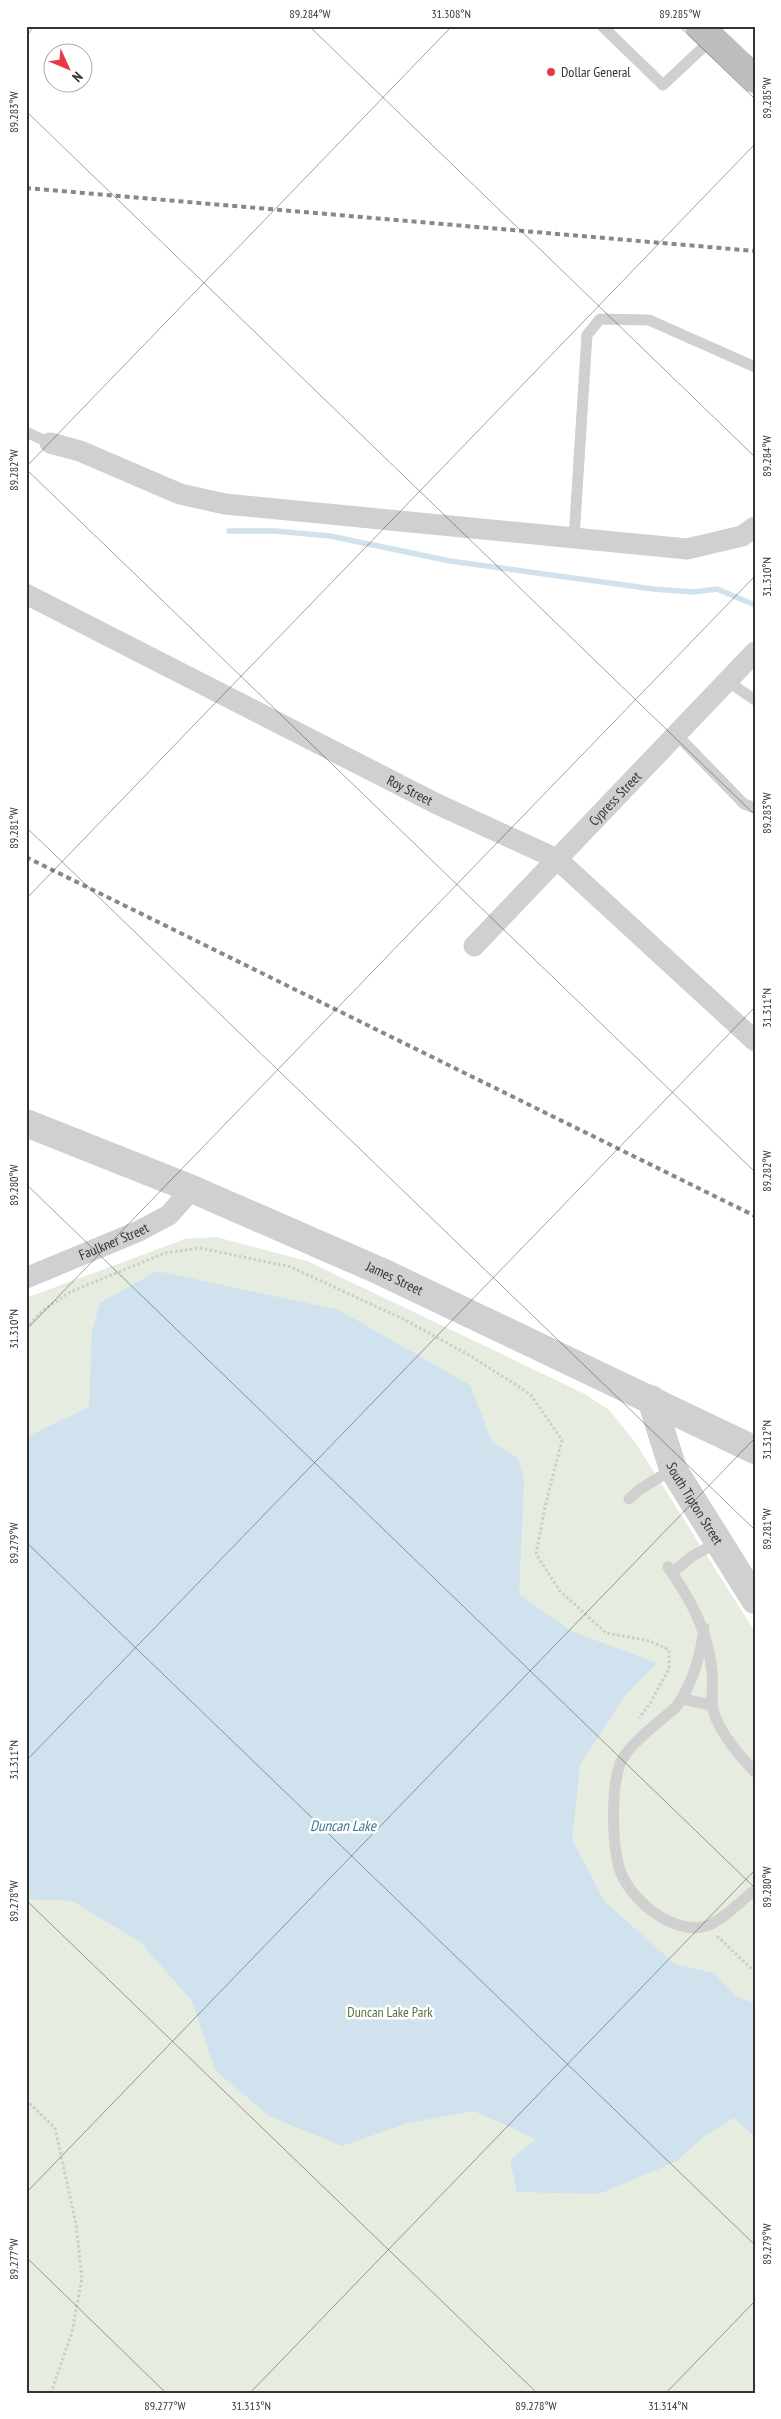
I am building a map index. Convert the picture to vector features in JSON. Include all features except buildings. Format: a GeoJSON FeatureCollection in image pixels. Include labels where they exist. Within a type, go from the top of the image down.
{"type":"FeatureCollection","features":[{"type":"Feature","properties":{"kind":"main road"},"geometry":{"type":"LineString","coordinates":[[706,32],[755,79]]}},
{"type":"Feature","properties":{"kind":"street"},"geometry":{"type":"LineString","coordinates":[[50,443],[80,451],[180,494],[225,504],[687,549],[742,536],[755,527]]}},
{"type":"Feature","properties":{"kind":"street","name":"Roy Street"},"geometry":{"type":"LineString","coordinates":[[26,594],[429,800],[556,859],[755,1041]]}},
{"type":"Feature","properties":{"kind":"street","name":"Cypress Street"},"geometry":{"type":"LineString","coordinates":[[474,946],[755,652]]}},
{"type":"Feature","properties":{"kind":"street","name":"James Street"},"geometry":{"type":"LineString","coordinates":[[26,1123],[192,1189],[380,1271],[755,1450]]}},
{"type":"Feature","properties":{"kind":"street","name":"Faulkner Street"},"geometry":{"type":"LineString","coordinates":[[26,1278],[140,1231],[169,1215],[192,1189]]}},
{"type":"Feature","properties":{"kind":"street","name":"South Tipton Street"},"geometry":{"type":"LineString","coordinates":[[651,1399],[673,1469],[755,1600]]}},
{"type":"Feature","properties":{"kind":"lane"},"geometry":{"type":"LineString","coordinates":[[602,26],[663,85],[706,32]]}},
{"type":"Feature","properties":{"kind":"lane"},"geometry":{"type":"LineString","coordinates":[[574,538],[588,335],[600,319],[649,320],[755,367]]}},
{"type":"Feature","properties":{"kind":"lane"},"geometry":{"type":"LineString","coordinates":[[26,432],[50,443]]}},
{"type":"Feature","properties":{"kind":"lane"},"geometry":{"type":"LineString","coordinates":[[728,681],[755,700]]}},
{"type":"Feature","properties":{"kind":"lane"},"geometry":{"type":"LineString","coordinates":[[676,734],[744,804],[755,808]]}},
{"type":"Feature","properties":{"kind":"lane"},"geometry":{"type":"LineString","coordinates":[[629,1499],[640,1489],[673,1469]]}},
{"type":"Feature","properties":{"kind":"lane"},"geometry":{"type":"LineString","coordinates":[[718,1542],[670,1570],[697,1613],[704,1628],[712,1669],[712,1705],[715,1716],[724,1733],[755,1772]]}},
{"type":"Feature","properties":{"kind":"lane"},"geometry":{"type":"LineString","coordinates":[[704,1628],[702,1645],[682,1699],[676,1707],[628,1752],[620,1765],[615,1790],[615,1844],[619,1868],[626,1883],[653,1914],[673,1924],[689,1929],[707,1926],[755,1890]]}},
{"type":"Feature","properties":{"kind":"lane"},"geometry":{"type":"LineString","coordinates":[[682,1699],[712,1705]]}},
{"type":"Feature","properties":{"kind":"path"},"geometry":{"type":"LineString","coordinates":[[26,1328],[42,1312],[70,1292],[165,1253],[200,1248],[291,1267],[403,1318],[469,1355],[530,1394],[562,1440],[545,1507],[536,1554],[560,1591],[606,1633],[650,1641],[669,1650],[669,1669],[649,1706],[638,1719]]}},
{"type":"Feature","properties":{"kind":"path"},"geometry":{"type":"LineString","coordinates":[[707,1926],[755,1972]]}},
{"type":"Feature","properties":{"kind":"path"},"geometry":{"type":"LineString","coordinates":[[26,2100],[55,2128],[76,2224],[82,2278],[72,2332],[51,2393]]}},
{"type":"Feature","properties":{"kind":"green space","name":"Duncan Lake Park"},"geometry":{"type":"Polygon","coordinates":[[[216,1237],[307,1261],[585,1394],[609,1410],[635,1442],[755,1632],[755,2393],[26,2393],[26,1298],[185,1239],[216,1237]]]}},
{"type":"Feature","properties":{"kind":"water","name":"Duncan Lake"},"geometry":{"type":"Polygon","coordinates":[[[157,1271],[339,1310],[470,1385],[492,1442],[518,1458],[524,1482],[519,1594],[571,1631],[657,1663],[624,1697],[580,1765],[572,1839],[604,1901],[675,1964],[714,1973],[735,1996],[755,2003],[755,2137],[734,2118],[702,2138],[677,2161],[599,2194],[517,2192],[510,2160],[536,2139],[474,2111],[408,2123],[342,2146],[269,2116],[215,2070],[192,2001],[140,1942],[72,1901],[26,1899],[26,1437],[89,1407],[92,1331],[100,1303],[157,1271]]]}},
{"type":"Feature","properties":{"kind":"waterway"},"geometry":{"type":"LineString","coordinates":[[229,531],[275,531],[330,536],[450,561],[653,589],[694,592],[717,589],[755,605]]}},
{"type":"Feature","properties":{"kind":"railway"},"geometry":{"type":"LineString","coordinates":[[26,188],[755,251]]}},
{"type":"Feature","properties":{"kind":"railway"},"geometry":{"type":"LineString","coordinates":[[26,857],[755,1216]]}},
{"type":"Feature","properties":{"kind":"place","name":"Dollar General"},"geometry":{"type":"Point","coordinates":[551,72]}}]}
